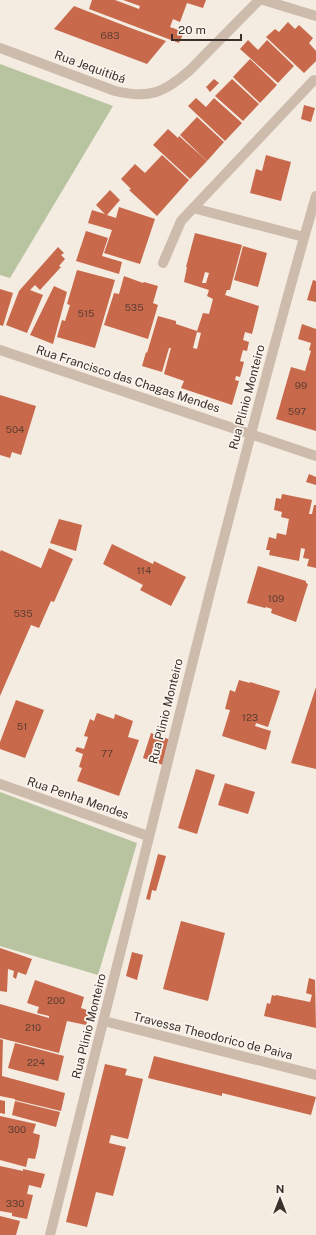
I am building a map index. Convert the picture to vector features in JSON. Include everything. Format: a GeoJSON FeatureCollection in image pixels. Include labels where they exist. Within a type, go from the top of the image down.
{"type":"FeatureCollection","features":[{"type":"Feature","properties":{"kind":"street","name":"Rua Jequitibá"},"geometry":{"type":"LineString","coordinates":[[0,48],[115,91],[143,95],[158,93],[174,83],[190,70],[260,0]]}},
{"type":"Feature","properties":{"kind":"street"},"geometry":{"type":"LineString","coordinates":[[263,0],[316,16]]}},
{"type":"Feature","properties":{"kind":"street"},"geometry":{"type":"LineString","coordinates":[[163,263],[181,221],[314,80]]}},
{"type":"Feature","properties":{"kind":"street","name":"Rua Plinio Monteiro"},"geometry":{"type":"LineString","coordinates":[[50,1235],[104,1021],[148,836],[250,433],[316,196]]}},
{"type":"Feature","properties":{"kind":"street"},"geometry":{"type":"LineString","coordinates":[[193,208],[304,237]]}},
{"type":"Feature","properties":{"kind":"street","name":"Rua Francisco das Chagas Mendes"},"geometry":{"type":"LineString","coordinates":[[0,350],[316,456]]}},
{"type":"Feature","properties":{"kind":"street","name":"Rua Penha Mendes"},"geometry":{"type":"LineString","coordinates":[[0,784],[148,836]]}},
{"type":"Feature","properties":{"kind":"street","name":"Travessa Theodorico de Paiva"},"geometry":{"type":"LineString","coordinates":[[104,1021],[316,1075]]}},
{"type":"Feature","properties":{"kind":"green space"},"geometry":{"type":"Polygon","coordinates":[[[0,64],[113,106],[10,278],[0,275],[0,64]]]}},
{"type":"Feature","properties":{"kind":"green space"},"geometry":{"type":"Polygon","coordinates":[[[0,792],[137,843],[98,975],[0,946],[0,792]]]}},
{"type":"Feature","properties":{"kind":"building"},"geometry":{"type":"Polygon","coordinates":[[[92,0],[115,0],[139,9],[140,6],[123,0],[206,0],[203,8],[187,3],[180,22],[173,19],[170,27],[184,32],[179,43],[89,9],[92,0]]]}},
{"type":"Feature","properties":{"kind":"building"},"geometry":{"type":"Polygon","coordinates":[[[74,6],[166,41],[147,64],[54,29],[74,6]]]}},
{"type":"Feature","properties":{"kind":"building"},"geometry":{"type":"Polygon","coordinates":[[[288,22],[295,29],[299,25],[313,38],[309,43],[316,51],[316,61],[304,73],[266,37],[275,29],[279,32],[288,22]]]}},
{"type":"Feature","properties":{"kind":"building"},"geometry":{"type":"Polygon","coordinates":[[[248,40],[258,50],[267,40],[294,66],[278,83],[240,49],[248,40]]]}},
{"type":"Feature","properties":{"kind":"building"},"geometry":{"type":"Polygon","coordinates":[[[250,59],[277,85],[260,103],[233,77],[250,59]]]}},
{"type":"Feature","properties":{"kind":"building"},"geometry":{"type":"Polygon","coordinates":[[[214,79],[219,83],[210,92],[206,87],[214,79]]]}},
{"type":"Feature","properties":{"kind":"building"},"geometry":{"type":"Polygon","coordinates":[[[232,79],[259,104],[243,121],[215,96],[232,79]]]}},
{"type":"Feature","properties":{"kind":"building"},"geometry":{"type":"Polygon","coordinates":[[[196,98],[206,107],[214,98],[242,123],[225,141],[188,106],[196,98]]]}},
{"type":"Feature","properties":{"kind":"building"},"geometry":{"type":"Polygon","coordinates":[[[304,105],[315,108],[311,122],[301,119],[304,105]]]}},
{"type":"Feature","properties":{"kind":"building"},"geometry":{"type":"Polygon","coordinates":[[[197,117],[224,142],[207,161],[180,135],[197,117]]]}},
{"type":"Feature","properties":{"kind":"building"},"geometry":{"type":"Polygon","coordinates":[[[168,129],[178,138],[179,136],[207,161],[190,179],[153,145],[168,129]]]}},
{"type":"Feature","properties":{"kind":"building"},"geometry":{"type":"Polygon","coordinates":[[[162,155],[189,180],[157,216],[129,190],[131,189],[121,179],[135,164],[145,173],[162,155]]]}},
{"type":"Feature","properties":{"kind":"building"},"geometry":{"type":"Polygon","coordinates":[[[266,155],[291,162],[281,201],[250,193],[256,169],[262,171],[266,155]]]}},
{"type":"Feature","properties":{"kind":"building"},"geometry":{"type":"Polygon","coordinates":[[[110,190],[120,200],[107,215],[116,218],[119,207],[155,219],[140,264],[104,253],[112,230],[88,223],[92,210],[105,214],[96,205],[110,190]]]}},
{"type":"Feature","properties":{"kind":"building"},"geometry":{"type":"Polygon","coordinates":[[[86,231],[108,238],[102,256],[122,262],[119,274],[76,261],[86,231]]]}},
{"type":"Feature","properties":{"kind":"building"},"geometry":{"type":"Polygon","coordinates":[[[195,233],[242,245],[230,290],[227,290],[225,295],[259,306],[252,334],[245,332],[243,340],[249,342],[247,351],[243,350],[240,361],[244,362],[240,377],[236,376],[235,380],[239,381],[232,405],[181,388],[184,381],[164,374],[171,348],[169,348],[162,372],[142,366],[158,316],[176,321],[176,324],[197,331],[203,313],[209,314],[213,299],[207,296],[209,290],[184,282],[186,267],[195,233]],[[205,272],[202,283],[206,283],[209,273],[205,272]],[[197,332],[193,348],[197,349],[201,333],[197,332]]]}},
{"type":"Feature","properties":{"kind":"building"},"geometry":{"type":"Polygon","coordinates":[[[243,246],[267,253],[258,287],[234,280],[243,246]]]}},
{"type":"Feature","properties":{"kind":"building"},"geometry":{"type":"Polygon","coordinates":[[[58,247],[64,253],[61,255],[65,259],[59,266],[61,267],[40,290],[35,285],[30,290],[43,295],[27,333],[6,325],[19,291],[58,247]]]}},
{"type":"Feature","properties":{"kind":"building"},"geometry":{"type":"Polygon","coordinates":[[[77,270],[115,280],[95,348],[57,337],[62,320],[65,321],[70,305],[67,304],[77,270]]]}},
{"type":"Feature","properties":{"kind":"building"},"geometry":{"type":"Polygon","coordinates":[[[124,276],[143,283],[158,286],[153,303],[158,305],[148,339],[104,325],[114,293],[119,294],[124,276]]]}},
{"type":"Feature","properties":{"kind":"building"},"geometry":{"type":"Polygon","coordinates":[[[313,280],[316,281],[316,302],[307,300],[313,280]]]}},
{"type":"Feature","properties":{"kind":"building"},"geometry":{"type":"Polygon","coordinates":[[[54,286],[67,292],[53,344],[30,335],[54,286]]]}},
{"type":"Feature","properties":{"kind":"building"},"geometry":{"type":"Polygon","coordinates":[[[0,289],[13,293],[3,326],[0,325],[0,289]]]}},
{"type":"Feature","properties":{"kind":"building"},"geometry":{"type":"Polygon","coordinates":[[[302,324],[316,329],[316,431],[276,419],[291,367],[305,371],[311,351],[309,350],[311,343],[298,339],[302,324]]]}},
{"type":"Feature","properties":{"kind":"building"},"geometry":{"type":"Polygon","coordinates":[[[0,395],[36,406],[21,455],[12,452],[10,458],[0,455],[0,395]]]}},
{"type":"Feature","properties":{"kind":"building"},"geometry":{"type":"Polygon","coordinates":[[[309,474],[316,477],[316,485],[306,482],[309,474]]]}},
{"type":"Feature","properties":{"kind":"building"},"geometry":{"type":"Polygon","coordinates":[[[282,494],[312,500],[309,514],[312,514],[314,505],[316,505],[316,568],[307,566],[309,559],[303,558],[305,549],[301,548],[299,561],[269,555],[270,550],[266,550],[269,537],[276,539],[277,533],[286,535],[289,519],[281,517],[282,512],[274,510],[276,498],[281,499],[282,494]]]}},
{"type":"Feature","properties":{"kind":"building"},"geometry":{"type":"Polygon","coordinates":[[[59,519],[82,525],[76,551],[50,543],[59,519]]]}},
{"type":"Feature","properties":{"kind":"building"},"geometry":{"type":"Polygon","coordinates":[[[112,544],[153,564],[154,561],[186,577],[171,606],[140,590],[143,585],[103,564],[112,544]]]}},
{"type":"Feature","properties":{"kind":"building"},"geometry":{"type":"Polygon","coordinates":[[[49,548],[73,559],[54,602],[51,601],[39,628],[31,625],[0,696],[0,552],[1,550],[41,568],[49,548]]]}},
{"type":"Feature","properties":{"kind":"building"},"geometry":{"type":"Polygon","coordinates":[[[258,566],[306,581],[308,584],[296,622],[271,613],[272,609],[247,603],[258,566]]]}},
{"type":"Feature","properties":{"kind":"building"},"geometry":{"type":"Polygon","coordinates":[[[239,680],[280,691],[268,727],[256,723],[255,726],[271,731],[266,750],[222,736],[230,710],[225,709],[230,690],[235,692],[239,680]]]}},
{"type":"Feature","properties":{"kind":"building"},"geometry":{"type":"Polygon","coordinates":[[[316,687],[316,769],[291,763],[316,687]]]}},
{"type":"Feature","properties":{"kind":"building"},"geometry":{"type":"Polygon","coordinates":[[[16,700],[44,710],[25,758],[0,749],[0,742],[16,700]]]}},
{"type":"Feature","properties":{"kind":"building"},"geometry":{"type":"Polygon","coordinates":[[[97,713],[114,719],[115,714],[133,721],[128,737],[139,740],[119,796],[77,781],[82,768],[79,767],[83,754],[75,751],[77,747],[84,749],[88,737],[84,736],[90,719],[94,721],[97,713]]]}},
{"type":"Feature","properties":{"kind":"building"},"geometry":{"type":"Polygon","coordinates":[[[151,733],[171,740],[163,765],[143,758],[151,733]]]}},
{"type":"Feature","properties":{"kind":"building"},"geometry":{"type":"Polygon","coordinates":[[[196,769],[215,775],[197,834],[178,828],[196,769]]]}},
{"type":"Feature","properties":{"kind":"building"},"geometry":{"type":"Polygon","coordinates":[[[225,783],[255,792],[248,814],[218,805],[225,783]]]}},
{"type":"Feature","properties":{"kind":"building"},"geometry":{"type":"Polygon","coordinates":[[[158,854],[166,856],[156,891],[152,890],[150,900],[146,899],[158,854]]]}},
{"type":"Feature","properties":{"kind":"building"},"geometry":{"type":"Polygon","coordinates":[[[181,921],[225,933],[208,1001],[163,989],[181,921]]]}},
{"type":"Feature","properties":{"kind":"building"},"geometry":{"type":"Polygon","coordinates":[[[0,948],[32,959],[26,975],[18,972],[16,979],[13,977],[14,971],[8,969],[7,992],[0,991],[0,948]]]}},
{"type":"Feature","properties":{"kind":"building"},"geometry":{"type":"Polygon","coordinates":[[[132,952],[143,955],[137,980],[126,976],[132,952]]]}},
{"type":"Feature","properties":{"kind":"building"},"geometry":{"type":"Polygon","coordinates":[[[315,977],[316,1028],[264,1016],[267,1003],[270,1004],[272,995],[310,1002],[312,995],[306,993],[309,978],[315,980],[315,977]]]}},
{"type":"Feature","properties":{"kind":"building"},"geometry":{"type":"Polygon","coordinates":[[[35,980],[84,997],[81,1008],[90,1011],[86,1025],[67,1021],[59,1053],[0,1038],[0,1004],[49,1018],[49,1016],[37,1013],[39,1007],[27,1003],[35,980]]]}},
{"type":"Feature","properties":{"kind":"building"},"geometry":{"type":"Polygon","coordinates":[[[0,1039],[3,1040],[2,1076],[65,1093],[61,1111],[0,1096],[0,1039]]]}},
{"type":"Feature","properties":{"kind":"building"},"geometry":{"type":"Polygon","coordinates":[[[15,1043],[64,1056],[58,1081],[8,1068],[15,1043]]]}},
{"type":"Feature","properties":{"kind":"building"},"geometry":{"type":"Polygon","coordinates":[[[154,1056],[316,1097],[311,1115],[222,1093],[222,1096],[148,1078],[154,1056]]]}},
{"type":"Feature","properties":{"kind":"building"},"geometry":{"type":"Polygon","coordinates":[[[105,1064],[127,1069],[125,1075],[143,1079],[128,1139],[111,1135],[109,1143],[126,1147],[113,1196],[96,1192],[87,1227],[66,1222],[105,1064]]]}},
{"type":"Feature","properties":{"kind":"building"},"geometry":{"type":"Polygon","coordinates":[[[0,1100],[5,1101],[5,1114],[0,1113],[0,1100]]]}},
{"type":"Feature","properties":{"kind":"building"},"geometry":{"type":"Polygon","coordinates":[[[15,1101],[60,1112],[56,1127],[12,1115],[15,1101]]]}},
{"type":"Feature","properties":{"kind":"building"},"geometry":{"type":"Polygon","coordinates":[[[0,1116],[36,1124],[33,1133],[40,1135],[38,1147],[35,1159],[28,1158],[26,1167],[0,1160],[0,1116]]]}},
{"type":"Feature","properties":{"kind":"building"},"geometry":{"type":"Polygon","coordinates":[[[0,1166],[45,1174],[41,1188],[29,1185],[27,1194],[33,1195],[27,1219],[12,1216],[12,1213],[0,1211],[0,1166]]]}},
{"type":"Feature","properties":{"kind":"building"},"geometry":{"type":"Polygon","coordinates":[[[0,1216],[20,1221],[16,1235],[0,1235],[0,1216]]]}}]}
